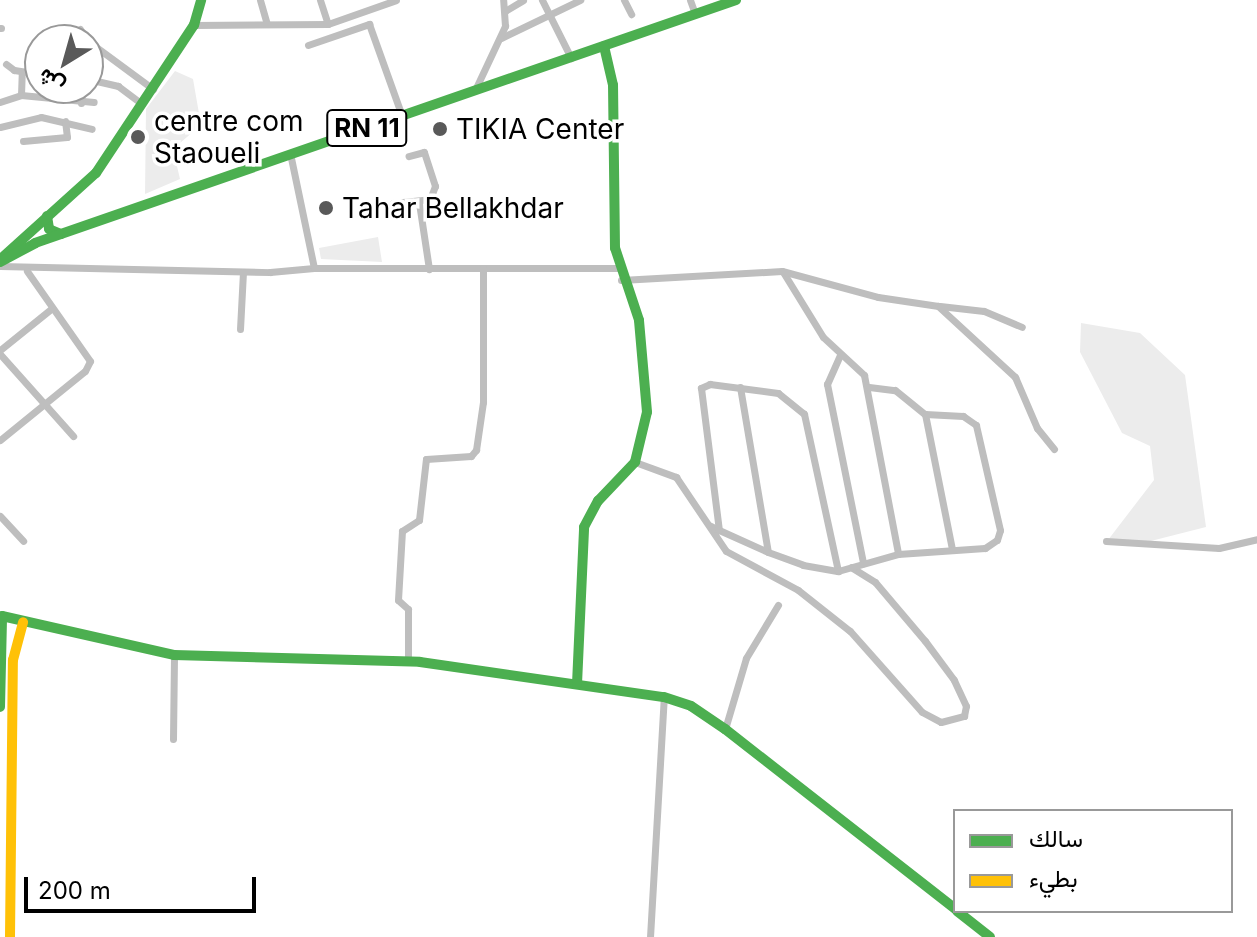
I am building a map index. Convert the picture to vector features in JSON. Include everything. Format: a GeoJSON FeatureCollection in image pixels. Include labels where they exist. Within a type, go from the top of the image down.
{"type":"FeatureCollection","features":[{"type":"Feature","properties":{"kind":"main road"},"geometry":{"type":"LineString","coordinates":[[0,263],[96,173],[194,25],[201,0]]}},
{"type":"Feature","properties":{"kind":"main road","name":"RN 11"},"geometry":{"type":"LineString","coordinates":[[0,263],[61,234],[736,0]]}},
{"type":"Feature","properties":{"kind":"main road"},"geometry":{"type":"LineString","coordinates":[[577,684],[584,527],[598,501],[635,462],[647,412],[639,320],[620,274],[613,85],[604,46]]}},
{"type":"Feature","properties":{"kind":"main road"},"geometry":{"type":"LineString","coordinates":[[47,216],[49,229],[61,234]]}},
{"type":"Feature","properties":{"kind":"main road"},"geometry":{"type":"LineString","coordinates":[[0,707],[1,614],[23,622],[174,655],[408,661],[664,697],[691,706],[725,729],[953,908]]}},
{"type":"Feature","properties":{"kind":"main road"},"geometry":{"type":"LineString","coordinates":[[10,937],[5,889],[13,660],[23,622]]}},
{"type":"Feature","properties":{"kind":"main road"},"geometry":{"type":"LineString","coordinates":[[960,913],[990,937]]}},
{"type":"Feature","properties":{"kind":"street"},"geometry":{"type":"LineString","coordinates":[[260,0],[267,24]]}},
{"type":"Feature","properties":{"kind":"street"},"geometry":{"type":"LineString","coordinates":[[320,0],[328,24]]}},
{"type":"Feature","properties":{"kind":"street"},"geometry":{"type":"LineString","coordinates":[[194,25],[328,24],[396,0]]}},
{"type":"Feature","properties":{"kind":"street"},"geometry":{"type":"LineString","coordinates":[[475,90],[501,38],[505,11],[503,0]]}},
{"type":"Feature","properties":{"kind":"street"},"geometry":{"type":"LineString","coordinates":[[505,11],[523,0]]}},
{"type":"Feature","properties":{"kind":"street"},"geometry":{"type":"LineString","coordinates":[[542,0],[571,58]]}},
{"type":"Feature","properties":{"kind":"street"},"geometry":{"type":"LineString","coordinates":[[501,38],[551,17],[580,0]]}},
{"type":"Feature","properties":{"kind":"street"},"geometry":{"type":"LineString","coordinates":[[624,0],[631,14]]}},
{"type":"Feature","properties":{"kind":"street"},"geometry":{"type":"LineString","coordinates":[[690,0],[695,14]]}},
{"type":"Feature","properties":{"kind":"street"},"geometry":{"type":"LineString","coordinates":[[308,45],[369,24],[402,116]]}},
{"type":"Feature","properties":{"kind":"street"},"geometry":{"type":"LineString","coordinates":[[104,52],[153,89]]}},
{"type":"Feature","properties":{"kind":"street"},"geometry":{"type":"LineString","coordinates":[[6,64],[22,72],[24,89]]}},
{"type":"Feature","properties":{"kind":"street"},"geometry":{"type":"LineString","coordinates":[[104,83],[118,86],[142,104]]}},
{"type":"Feature","properties":{"kind":"street"},"geometry":{"type":"LineString","coordinates":[[0,102],[24,97]]}},
{"type":"Feature","properties":{"kind":"street"},"geometry":{"type":"LineString","coordinates":[[26,104],[29,118]]}},
{"type":"Feature","properties":{"kind":"street"},"geometry":{"type":"LineString","coordinates":[[0,127],[29,118],[65,121],[92,129]]}},
{"type":"Feature","properties":{"kind":"street"},"geometry":{"type":"LineString","coordinates":[[23,141],[67,137],[65,121]]}},
{"type":"Feature","properties":{"kind":"street"},"geometry":{"type":"LineString","coordinates":[[393,203],[419,203],[430,199],[435,186],[424,152],[409,156]]}},
{"type":"Feature","properties":{"kind":"street"},"geometry":{"type":"LineString","coordinates":[[290,153],[314,268]]}},
{"type":"Feature","properties":{"kind":"street"},"geometry":{"type":"LineString","coordinates":[[419,203],[429,269]]}},
{"type":"Feature","properties":{"kind":"street"},"geometry":{"type":"LineString","coordinates":[[0,263],[27,271],[243,272],[314,268],[483,268],[620,274],[782,271],[878,297],[984,311],[1022,327]]}},
{"type":"Feature","properties":{"kind":"street"},"geometry":{"type":"LineString","coordinates":[[408,661],[408,609],[398,600],[402,531],[419,520],[426,459],[471,456],[476,450],[483,402],[483,268]]}},
{"type":"Feature","properties":{"kind":"street"},"geometry":{"type":"LineString","coordinates":[[0,440],[85,371],[90,361],[27,271]]}},
{"type":"Feature","properties":{"kind":"street"},"geometry":{"type":"LineString","coordinates":[[782,271],[840,355],[864,375],[869,387],[898,554]]}},
{"type":"Feature","properties":{"kind":"street"},"geometry":{"type":"LineString","coordinates":[[240,329],[243,272]]}},
{"type":"Feature","properties":{"kind":"street"},"geometry":{"type":"LineString","coordinates":[[938,306],[1015,377],[1037,428],[1054,449]]}},
{"type":"Feature","properties":{"kind":"street"},"geometry":{"type":"LineString","coordinates":[[52,308],[0,352],[41,404],[73,436]]}},
{"type":"Feature","properties":{"kind":"street"},"geometry":{"type":"LineString","coordinates":[[840,355],[827,384],[863,563]]}},
{"type":"Feature","properties":{"kind":"street"},"geometry":{"type":"LineString","coordinates":[[719,530],[698,394],[705,385],[778,393],[804,414],[838,571]]}},
{"type":"Feature","properties":{"kind":"street"},"geometry":{"type":"LineString","coordinates":[[740,387],[768,552]]}},
{"type":"Feature","properties":{"kind":"street"},"geometry":{"type":"LineString","coordinates":[[708,525],[768,552],[838,571],[898,554],[992,546],[1000,530],[976,425],[963,416],[925,414],[895,390],[869,387]]}},
{"type":"Feature","properties":{"kind":"street"},"geometry":{"type":"LineString","coordinates":[[925,414],[952,549]]}},
{"type":"Feature","properties":{"kind":"street"},"geometry":{"type":"LineString","coordinates":[[635,462],[676,477],[726,551],[798,590],[850,631],[922,712],[941,722],[964,716],[966,706],[954,680],[925,641],[875,582],[851,567]]}},
{"type":"Feature","properties":{"kind":"street"},"geometry":{"type":"LineString","coordinates":[[0,516],[23,541]]}},
{"type":"Feature","properties":{"kind":"street"},"geometry":{"type":"LineString","coordinates":[[1106,541],[1193,548],[1257,539]]}},
{"type":"Feature","properties":{"kind":"street"},"geometry":{"type":"LineString","coordinates":[[725,729],[746,658],[778,605]]}},
{"type":"Feature","properties":{"kind":"street"},"geometry":{"type":"LineString","coordinates":[[173,739],[174,655]]}},
{"type":"Feature","properties":{"kind":"street"},"geometry":{"type":"LineString","coordinates":[[650,937],[664,697]]}},
{"type":"Feature","properties":{"kind":"shaded area"},"geometry":{"type":"Polygon","coordinates":[[[175,71],[193,79],[201,125],[173,149],[180,179],[145,194],[146,109],[175,71]]]}},
{"type":"Feature","properties":{"kind":"shaded area"},"geometry":{"type":"Polygon","coordinates":[[[378,237],[382,262],[321,259],[319,248],[378,237]]]}},
{"type":"Feature","properties":{"kind":"shaded area"},"geometry":{"type":"Polygon","coordinates":[[[1081,323],[1140,333],[1185,375],[1206,527],[1143,543],[1108,540],[1154,480],[1150,446],[1122,433],[1080,352],[1081,323]]]}},
{"type":"Feature","properties":{"kind":"traffic: fast"},"geometry":{"type":"LineString","coordinates":[[4,256],[96,173],[194,25],[201,0]]}},
{"type":"Feature","properties":{"kind":"traffic: fast"},"geometry":{"type":"LineString","coordinates":[[0,262],[35,243],[736,0]]}},
{"type":"Feature","properties":{"kind":"traffic: fast"},"geometry":{"type":"LineString","coordinates":[[577,684],[584,527],[598,501],[635,462],[647,412],[639,320],[615,248],[613,85],[604,46]]}},
{"type":"Feature","properties":{"kind":"traffic: fast"},"geometry":{"type":"LineString","coordinates":[[47,216],[49,229],[61,234]]}},
{"type":"Feature","properties":{"kind":"traffic: fast"},"geometry":{"type":"LineString","coordinates":[[2,616],[174,655],[420,662],[664,697],[691,706],[725,729],[953,907]]}},
{"type":"Feature","properties":{"kind":"traffic: fast"},"geometry":{"type":"LineString","coordinates":[[0,707],[2,616]]}},
{"type":"Feature","properties":{"kind":"traffic: fast"},"geometry":{"type":"LineString","coordinates":[[960,913],[990,937]]}},
{"type":"Feature","properties":{"kind":"traffic: slow"},"geometry":{"type":"LineString","coordinates":[[10,937],[13,660],[23,622]]}},
{"type":"Feature","properties":{"kind":"place","name":"TIKIA Center"},"geometry":{"type":"Point","coordinates":[440,129]}},
{"type":"Feature","properties":{"kind":"place","name":"centre com Staoueli"},"geometry":{"type":"Point","coordinates":[138,137]}},
{"type":"Feature","properties":{"kind":"place","name":"Tahar Bellakhdar"},"geometry":{"type":"Point","coordinates":[326,208]}}]}
